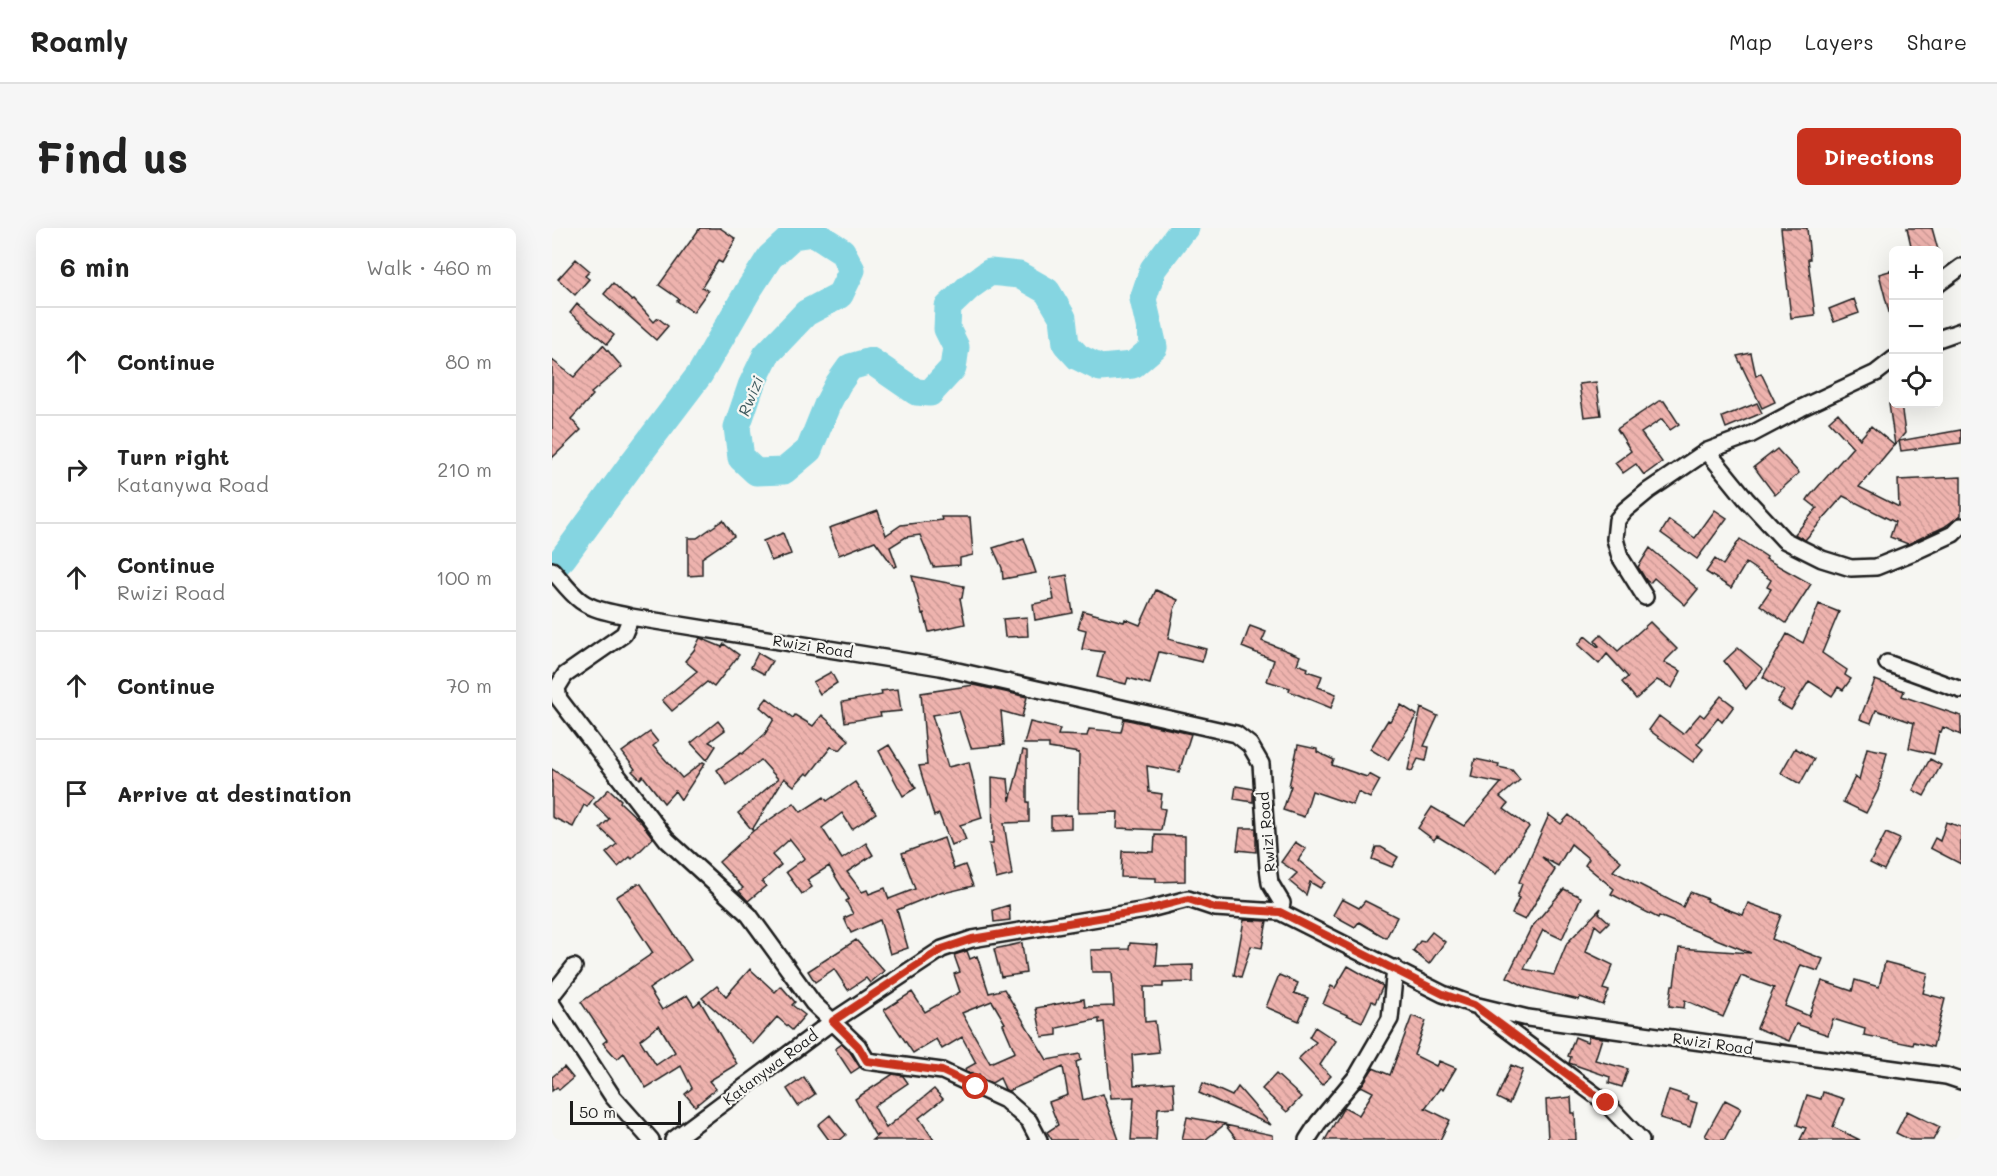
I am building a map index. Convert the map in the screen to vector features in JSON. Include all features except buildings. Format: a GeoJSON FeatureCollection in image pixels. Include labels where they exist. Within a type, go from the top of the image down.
{"type":"FeatureCollection","features":[{"type":"Feature","properties":{"kind":"street"},"geometry":{"type":"LineString","coordinates":[[1943,281],[1961,267]]}},
{"type":"Feature","properties":{"kind":"street"},"geometry":{"type":"LineString","coordinates":[[1943,337],[1961,331]]}},
{"type":"Feature","properties":{"kind":"street"},"geometry":{"type":"LineString","coordinates":[[1645,597],[1620,557],[1615,539],[1617,520],[1625,510],[1648,491],[1707,451],[1750,435],[1876,373],[1889,362]]}},
{"type":"Feature","properties":{"kind":"street"},"geometry":{"type":"LineString","coordinates":[[1707,451],[1746,499],[1784,540],[1822,560],[1851,568],[1876,567],[1953,534],[1961,526]]}},
{"type":"Feature","properties":{"kind":"street","name":"Rwizi Road"},"geometry":{"type":"LineString","coordinates":[[552,570],[582,601],[594,608],[940,667],[1236,734],[1250,745],[1261,764],[1270,883],[1282,903],[1280,912],[1443,994],[1474,1005],[1528,1018],[1946,1076],[1961,1081]]}},
{"type":"Feature","properties":{"kind":"street"},"geometry":{"type":"LineString","coordinates":[[631,616],[624,634],[565,675],[557,688],[559,699],[667,840],[749,915],[813,1003],[858,1046],[867,1061],[942,1071],[1005,1100],[1029,1121],[1039,1140]]}},
{"type":"Feature","properties":{"kind":"street"},"geometry":{"type":"LineString","coordinates":[[1887,663],[1961,690]]}},
{"type":"Feature","properties":{"kind":"street","name":"Katanywa Road"},"geometry":{"type":"LineString","coordinates":[[673,1140],[833,1021],[942,949],[972,939],[1146,910],[1188,899],[1215,908],[1280,912]]}},
{"type":"Feature","properties":{"kind":"street"},"geometry":{"type":"LineString","coordinates":[[552,995],[573,967]]}},
{"type":"Feature","properties":{"kind":"street"},"geometry":{"type":"LineString","coordinates":[[1306,1140],[1357,1076],[1390,1019],[1395,968]]}},
{"type":"Feature","properties":{"kind":"street"},"geometry":{"type":"LineString","coordinates":[[552,1004],[613,1097],[651,1140]]}},
{"type":"Feature","properties":{"kind":"street"},"geometry":{"type":"LineString","coordinates":[[1474,1005],[1606,1103],[1641,1140]]}},
{"type":"Feature","properties":{"kind":"waterway","name":"Rwizi"},"geometry":{"type":"LineString","coordinates":[[552,569],[563,558],[700,374],[770,257],[793,236],[814,233],[842,251],[852,270],[840,295],[806,313],[766,355],[751,386],[737,427],[741,458],[756,472],[784,471],[809,450],[827,405],[850,367],[871,361],[916,392],[930,393],[953,368],[956,347],[947,329],[948,307],[969,287],[990,272],[1019,275],[1047,291],[1063,318],[1066,344],[1078,357],[1100,368],[1133,365],[1154,347],[1143,299],[1153,269],[1186,228]]}},
{"type":"Feature","properties":{"kind":"route"},"geometry":{"type":"LineString","coordinates":[[976,1087],[942,1071],[867,1061],[858,1046],[833,1021],[942,949],[972,939],[1146,910],[1188,899],[1215,908],[1280,912],[1443,994],[1474,1005],[1606,1103]]}}]}
